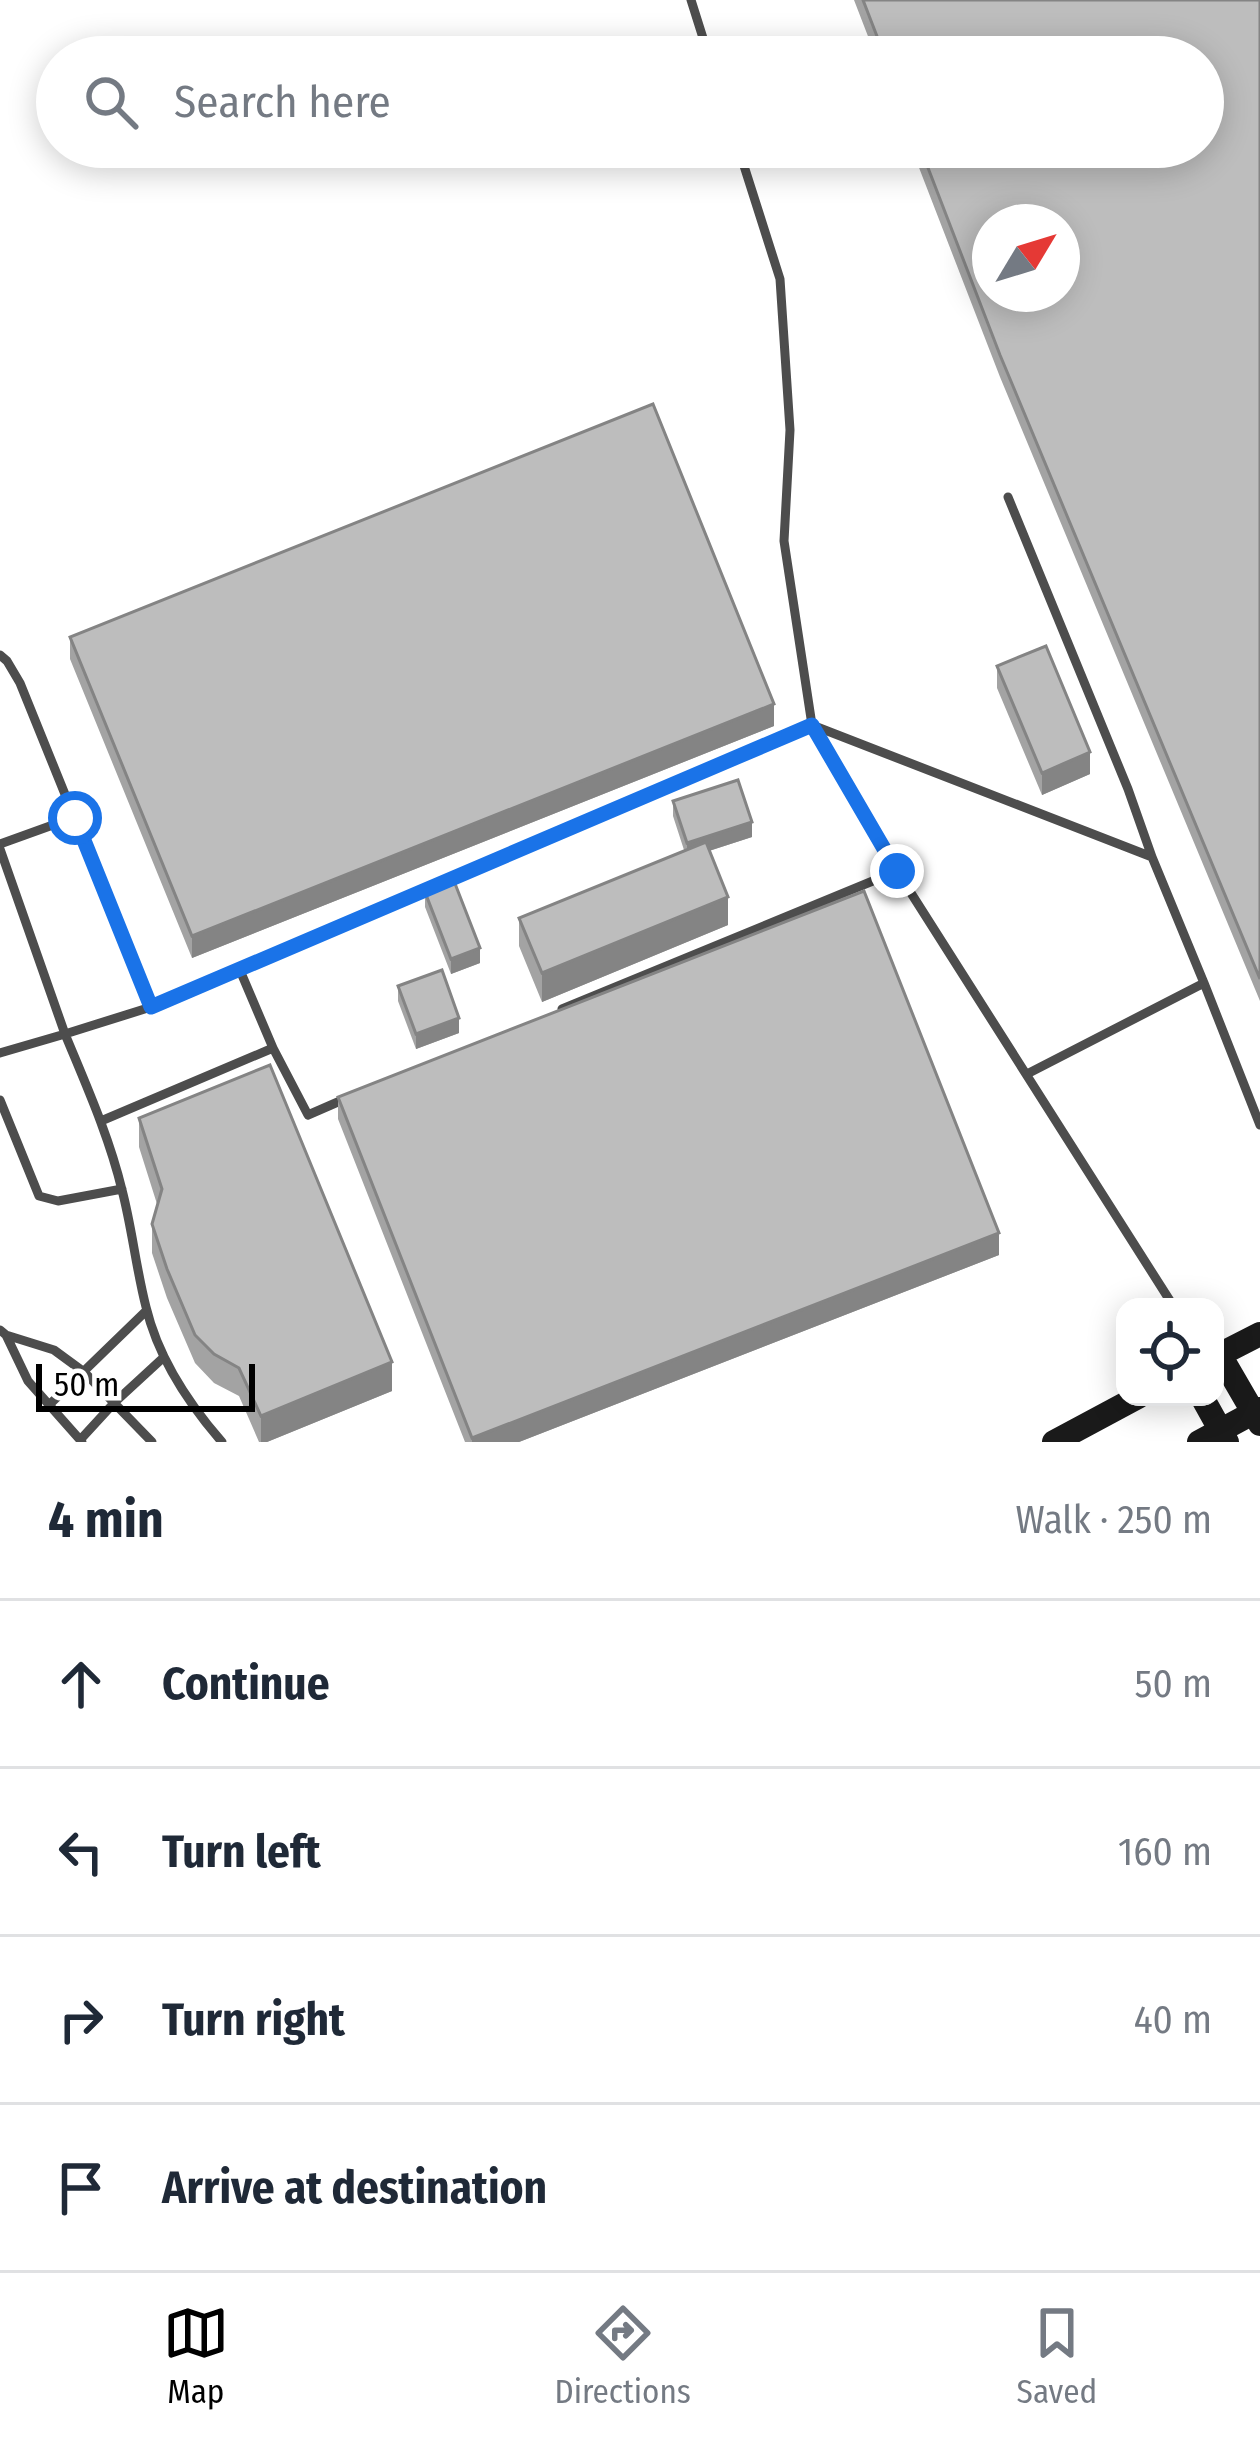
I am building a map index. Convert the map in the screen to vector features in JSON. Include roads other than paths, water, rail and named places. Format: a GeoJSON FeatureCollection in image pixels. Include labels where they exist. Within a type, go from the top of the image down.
{"type":"FeatureCollection","features":[{"type":"Feature","properties":{"kind":"main road"},"geometry":{"type":"LineString","coordinates":[[1224,1351],[1260,1334]]}},
{"type":"Feature","properties":{"kind":"main road"},"geometry":{"type":"LineString","coordinates":[[1205,1406],[1216,1438],[1258,1415],[1224,1364]]}},
{"type":"Feature","properties":{"kind":"main road"},"geometry":{"type":"LineString","coordinates":[[1054,1442],[1121,1406]]}},
{"type":"Feature","properties":{"kind":"lane"},"geometry":{"type":"LineString","coordinates":[[691,0],[702,36]]}},
{"type":"Feature","properties":{"kind":"lane"},"geometry":{"type":"LineString","coordinates":[[745,168],[780,279],[790,430],[784,541],[812,725],[897,871],[1168,1298]]}},
{"type":"Feature","properties":{"kind":"lane"},"geometry":{"type":"LineString","coordinates":[[1007,496],[1260,1126]]}},
{"type":"Feature","properties":{"kind":"lane"},"geometry":{"type":"LineString","coordinates":[[0,655],[20,683],[151,1007]]}},
{"type":"Feature","properties":{"kind":"lane"},"geometry":{"type":"LineString","coordinates":[[0,1053],[151,1007],[812,725],[1152,857]]}},
{"type":"Feature","properties":{"kind":"lane"},"geometry":{"type":"LineString","coordinates":[[75,818],[0,846],[65,1034],[101,1121],[122,1189],[146,1311],[188,1400],[222,1442]]}},
{"type":"Feature","properties":{"kind":"lane"},"geometry":{"type":"LineString","coordinates":[[548,1015],[897,871]]}},
{"type":"Feature","properties":{"kind":"lane"},"geometry":{"type":"LineString","coordinates":[[239,968],[308,1114],[351,1096]]}},
{"type":"Feature","properties":{"kind":"lane"},"geometry":{"type":"LineString","coordinates":[[1027,1074],[1204,983]]}},
{"type":"Feature","properties":{"kind":"lane"},"geometry":{"type":"LineString","coordinates":[[101,1121],[273,1048]]}},
{"type":"Feature","properties":{"kind":"lane"},"geometry":{"type":"LineString","coordinates":[[0,1100],[40,1196],[58,1201],[122,1189]]}},
{"type":"Feature","properties":{"kind":"lane"},"geometry":{"type":"LineString","coordinates":[[49,1405],[146,1311]]}},
{"type":"Feature","properties":{"kind":"lane"},"geometry":{"type":"LineString","coordinates":[[3,1333],[28,1381],[81,1441],[114,1402],[164,1357]]}},
{"type":"Feature","properties":{"kind":"lane"},"geometry":{"type":"LineString","coordinates":[[3,1333],[54,1350],[84,1372],[152,1442]]}}]}
